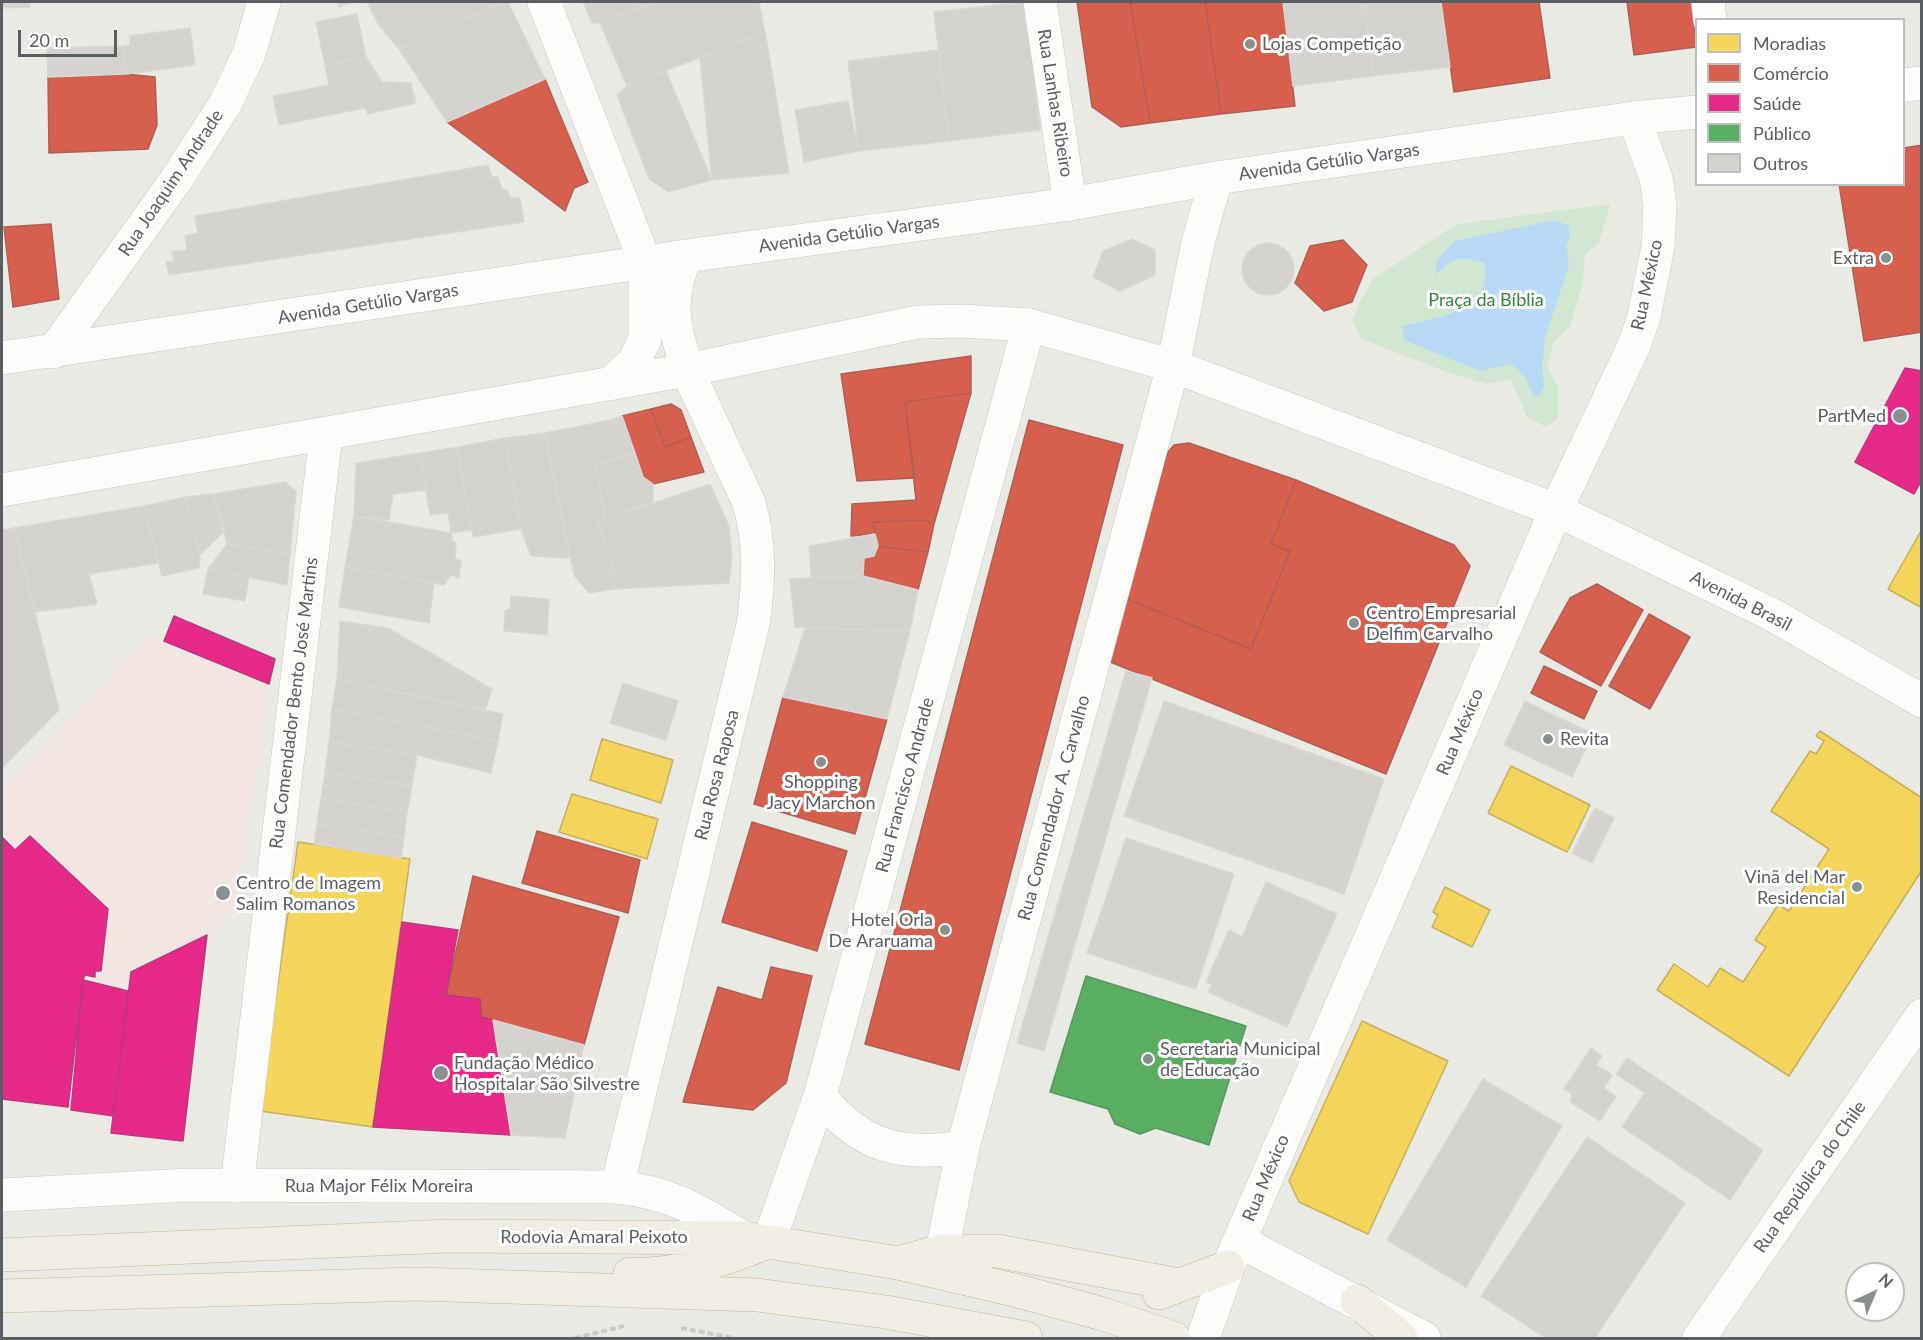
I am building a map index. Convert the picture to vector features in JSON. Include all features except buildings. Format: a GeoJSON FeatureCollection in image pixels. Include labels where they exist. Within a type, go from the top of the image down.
{"type":"FeatureCollection","features":[{"type":"Feature","properties":{"kind":"highway","name":"Rodovia Amaral Peixoto"},"geometry":{"type":"LineString","coordinates":[[2,1255],[450,1236],[757,1239],[898,1263],[1103,1314],[1174,1338]]}},
{"type":"Feature","properties":{"kind":"highway"},"geometry":{"type":"LineString","coordinates":[[417,1284],[508,1268],[638,1274],[679,1270],[724,1260],[757,1239]]}},
{"type":"Feature","properties":{"kind":"highway"},"geometry":{"type":"LineString","coordinates":[[898,1263],[942,1251],[997,1251],[1179,1285]]}},
{"type":"Feature","properties":{"kind":"highway"},"geometry":{"type":"LineString","coordinates":[[1103,1314],[1179,1285],[1233,1254]]}},
{"type":"Feature","properties":{"kind":"highway"},"geometry":{"type":"LineString","coordinates":[[2,1296],[417,1284],[756,1295],[886,1312],[1026,1338]]}},
{"type":"Feature","properties":{"kind":"highway"},"geometry":{"type":"LineString","coordinates":[[1357,1301],[1401,1338]]}},
{"type":"Feature","properties":{"kind":"street","name":"Rua Joaquim Andrade"},"geometry":{"type":"LineString","coordinates":[[52,352],[176,180],[225,104],[249,54],[264,2]]}},
{"type":"Feature","properties":{"kind":"street"},"geometry":{"type":"LineString","coordinates":[[544,2],[645,262],[645,339],[634,362],[610,384]]}},
{"type":"Feature","properties":{"kind":"street","name":"Rua Lanhas Ribeiro"},"geometry":{"type":"LineString","coordinates":[[1040,2],[1070,204]]}},
{"type":"Feature","properties":{"kind":"street"},"geometry":{"type":"LineString","coordinates":[[1708,2],[1710,18]]}},
{"type":"Feature","properties":{"kind":"street"},"geometry":{"type":"LineString","coordinates":[[1905,85],[1922,82]]}},
{"type":"Feature","properties":{"kind":"street","name":"Avenida Getúlio Vargas"},"geometry":{"type":"LineString","coordinates":[[2,358],[686,256],[1070,204],[1216,178],[1634,118],[1695,112]]}},
{"type":"Feature","properties":{"kind":"street","name":"Rua México"},"geometry":{"type":"LineString","coordinates":[[1203,1338],[1233,1254],[1556,510],[1633,348],[1644,316],[1658,247],[1660,205],[1656,178],[1634,118]]}},
{"type":"Feature","properties":{"kind":"street","name":"Rua Comendador A. Carvalho"},"geometry":{"type":"LineString","coordinates":[[942,1251],[963,1147],[1173,366],[1198,243],[1216,178]]}},
{"type":"Feature","properties":{"kind":"street","name":"Rua Rosa Raposa"},"geometry":{"type":"LineString","coordinates":[[617,1187],[753,624],[759,579],[755,526],[749,503],[687,370],[673,315],[675,282],[686,256]]}},
{"type":"Feature","properties":{"kind":"street"},"geometry":{"type":"LineString","coordinates":[[2,490],[687,370],[918,322],[962,321],[1029,325],[1173,366],[1556,510]]}},
{"type":"Feature","properties":{"kind":"street","name":"Rua Francisco Andrade"},"geometry":{"type":"LineString","coordinates":[[757,1239],[820,1096],[1029,325]]}},
{"type":"Feature","properties":{"kind":"street","name":"Rua Comendador Bento José Martins"},"geometry":{"type":"LineString","coordinates":[[237,1186],[326,435]]}},
{"type":"Feature","properties":{"kind":"street","name":"Avenida Brasil"},"geometry":{"type":"LineString","coordinates":[[1556,510],[1771,614],[1922,701]]}},
{"type":"Feature","properties":{"kind":"street","name":"Rua República do Chile"},"geometry":{"type":"LineString","coordinates":[[1699,1338],[1922,1015]]}},
{"type":"Feature","properties":{"kind":"street"},"geometry":{"type":"LineString","coordinates":[[820,1096],[837,1117],[857,1133],[880,1145],[905,1151],[930,1152],[963,1147]]}},
{"type":"Feature","properties":{"kind":"street","name":"Rua Major Félix Moreira"},"geometry":{"type":"LineString","coordinates":[[2,1194],[188,1185],[617,1187],[649,1190],[681,1201],[757,1239]]}},
{"type":"Feature","properties":{"kind":"street"},"geometry":{"type":"LineString","coordinates":[[1233,1254],[1357,1301],[1424,1338]]}},
{"type":"Feature","properties":{"kind":"path"},"geometry":{"type":"LineString","coordinates":[[575,1338],[629,1324]]}},
{"type":"Feature","properties":{"kind":"path"},"geometry":{"type":"LineString","coordinates":[[678,1328],[735,1338]]}},
{"type":"Feature","properties":{"kind":"shaded area"},"geometry":{"type":"Polygon","coordinates":[[[151,635],[269,684],[252,805],[234,908],[207,935],[131,972],[114,1116],[2,1101],[2,789],[151,635]]]}},
{"type":"Feature","properties":{"kind":"green space","name":"Praça da Bíblia"},"geometry":{"type":"Polygon","coordinates":[[[1610,204],[1599,244],[1585,253],[1583,282],[1570,327],[1554,342],[1547,366],[1558,386],[1558,418],[1546,427],[1527,417],[1511,380],[1486,384],[1449,373],[1362,339],[1352,322],[1360,301],[1374,278],[1457,224],[1610,204]]]}},
{"type":"Feature","properties":{"kind":"water"},"geometry":{"type":"Polygon","coordinates":[[[1555,220],[1569,226],[1570,237],[1566,245],[1569,265],[1545,338],[1542,368],[1544,387],[1540,395],[1533,396],[1526,378],[1511,364],[1480,371],[1404,340],[1402,326],[1431,320],[1459,310],[1480,292],[1485,279],[1484,263],[1469,259],[1452,261],[1435,275],[1437,260],[1455,241],[1555,220]]]}},
{"type":"Feature","properties":{"kind":"place","name":"Lojas Competição"},"geometry":{"type":"Point","coordinates":[1250,44]}},
{"type":"Feature","properties":{"kind":"place","name":"Extra"},"geometry":{"type":"Point","coordinates":[1886,258]}},
{"type":"Feature","properties":{"kind":"place","name":"PartMed"},"geometry":{"type":"Point","coordinates":[1900,416]}},
{"type":"Feature","properties":{"kind":"place","name":"Centro Empresarial Delfim Carvalho"},"geometry":{"type":"Point","coordinates":[1354,623]}},
{"type":"Feature","properties":{"kind":"place","name":"Revita"},"geometry":{"type":"Point","coordinates":[1548,739]}},
{"type":"Feature","properties":{"kind":"place","name":"Shopping Jacy Marchon"},"geometry":{"type":"Point","coordinates":[821,762]}},
{"type":"Feature","properties":{"kind":"place","name":"Vinã del Mar Residencial"},"geometry":{"type":"Point","coordinates":[1857,887]}},
{"type":"Feature","properties":{"kind":"place","name":"Centro de Imagem Salim Romanos"},"geometry":{"type":"Point","coordinates":[223,893]}},
{"type":"Feature","properties":{"kind":"place","name":"Hotel Orla De Araruama"},"geometry":{"type":"Point","coordinates":[945,930]}},
{"type":"Feature","properties":{"kind":"place","name":"Secretaria Municipal de Educação"},"geometry":{"type":"Point","coordinates":[1148,1059]}},
{"type":"Feature","properties":{"kind":"place","name":"Fundação Médico Hospitalar São Silvestre"},"geometry":{"type":"Point","coordinates":[441,1073]}}]}
